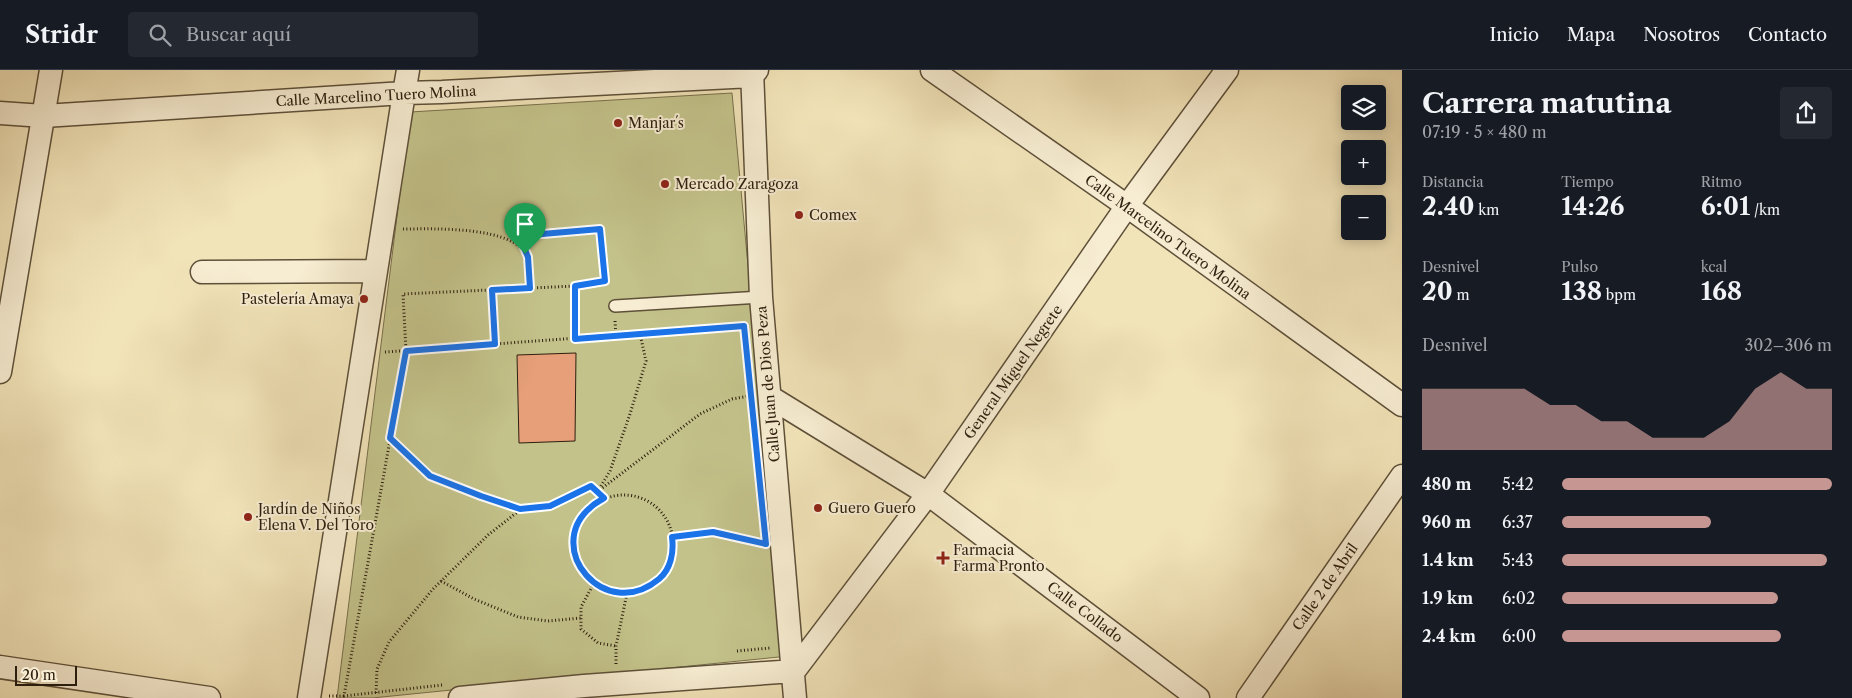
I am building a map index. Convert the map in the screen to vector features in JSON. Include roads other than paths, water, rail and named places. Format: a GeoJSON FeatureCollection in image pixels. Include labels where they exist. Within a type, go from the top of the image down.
{"type":"FeatureCollection","features":[{"type":"Feature","properties":{"kind":"street"},"geometry":{"type":"LineString","coordinates":[[0,372],[51,70]]}},
{"type":"Feature","properties":{"kind":"street"},"geometry":{"type":"LineString","coordinates":[[309,698],[408,70]]}},
{"type":"Feature","properties":{"kind":"street","name":"Calle Marcelino Tuero Molina"},"geometry":{"type":"LineString","coordinates":[[932,70],[1127,206],[1402,405]]}},
{"type":"Feature","properties":{"kind":"street","name":"General Miguel Negrete"},"geometry":{"type":"LineString","coordinates":[[794,671],[928,494],[1127,206],[1227,70]]}},
{"type":"Feature","properties":{"kind":"street","name":"Calle Marcelino Tuero Molina"},"geometry":{"type":"LineString","coordinates":[[0,113],[44,116],[754,72]]}},
{"type":"Feature","properties":{"kind":"street","name":"Calle Juan de Dios Peza"},"geometry":{"type":"LineString","coordinates":[[754,72],[761,401],[796,698]]}},
{"type":"Feature","properties":{"kind":"street"},"geometry":{"type":"LineString","coordinates":[[202,272],[376,271]]}},
{"type":"Feature","properties":{"kind":"street","name":"Calle Collado"},"geometry":{"type":"LineString","coordinates":[[761,401],[928,494],[1198,698]]}},
{"type":"Feature","properties":{"kind":"street","name":"Calle 2 de Abril"},"geometry":{"type":"LineString","coordinates":[[1248,698],[1402,476]]}},
{"type":"Feature","properties":{"kind":"street"},"geometry":{"type":"LineString","coordinates":[[0,667],[209,698]]}},
{"type":"Feature","properties":{"kind":"street"},"geometry":{"type":"LineString","coordinates":[[452,691],[592,692],[794,671]]}},
{"type":"Feature","properties":{"kind":"lane"},"geometry":{"type":"LineString","coordinates":[[615,306],[760,297]]}},
{"type":"Feature","properties":{"kind":"place","name":"Manjar´s"},"geometry":{"type":"Point","coordinates":[618,123]}},
{"type":"Feature","properties":{"kind":"place","name":"Mercado Zaragoza"},"geometry":{"type":"Point","coordinates":[665,184]}},
{"type":"Feature","properties":{"kind":"place","name":"Comex"},"geometry":{"type":"Point","coordinates":[799,215]}},
{"type":"Feature","properties":{"kind":"place","name":"Pastelería Amaya"},"geometry":{"type":"Point","coordinates":[364,299]}},
{"type":"Feature","properties":{"kind":"place","name":"Guero Guero"},"geometry":{"type":"Point","coordinates":[818,508]}},
{"type":"Feature","properties":{"kind":"place","name":"Jardín de Niños Elena V. Del Toro"},"geometry":{"type":"Point","coordinates":[248,517]}},
{"type":"Feature","properties":{"kind":"place","name":"Farmacia Farma Pronto"},"geometry":{"type":"Point","coordinates":[943,558]}}]}
